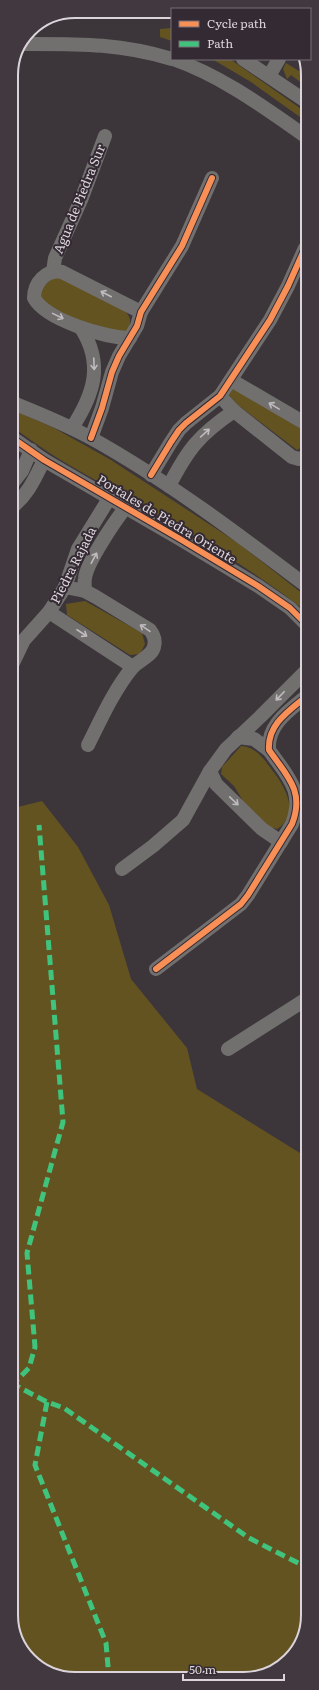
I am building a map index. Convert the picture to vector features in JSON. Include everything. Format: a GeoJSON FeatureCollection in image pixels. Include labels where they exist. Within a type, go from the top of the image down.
{"type":"FeatureCollection","features":[{"type":"Feature","properties":{"kind":"street"},"geometry":{"type":"LineString","coordinates":[[27,44],[98,44],[138,49],[171,59]]}},
{"type":"Feature","properties":{"kind":"street"},"geometry":{"type":"LineString","coordinates":[[174,60],[204,72],[233,87],[301,133]]}},
{"type":"Feature","properties":{"kind":"street"},"geometry":{"type":"LineString","coordinates":[[244,60],[301,97]]}},
{"type":"Feature","properties":{"kind":"street"},"geometry":{"type":"LineString","coordinates":[[268,76],[278,60]]}},
{"type":"Feature","properties":{"kind":"street","name":"Agua de Piedra Sur"},"geometry":{"type":"LineString","coordinates":[[81,328],[46,311],[36,302],[34,295],[36,286],[43,277],[53,272],[55,258],[82,200],[105,136]]}},
{"type":"Feature","properties":{"kind":"street"},"geometry":{"type":"LineString","coordinates":[[91,438],[102,408],[112,372],[137,326],[140,312],[182,246],[212,178]]}},
{"type":"Feature","properties":{"kind":"street"},"geometry":{"type":"LineString","coordinates":[[151,475],[179,430],[220,396],[270,320],[301,259]]}},
{"type":"Feature","properties":{"kind":"street"},"geometry":{"type":"LineString","coordinates":[[53,272],[57,271],[67,275],[140,312]]}},
{"type":"Feature","properties":{"kind":"street"},"geometry":{"type":"LineString","coordinates":[[81,328],[109,336],[130,338]]}},
{"type":"Feature","properties":{"kind":"street"},"geometry":{"type":"LineString","coordinates":[[72,428],[84,406],[92,384],[94,373],[93,352],[81,328]]}},
{"type":"Feature","properties":{"kind":"street"},"geometry":{"type":"LineString","coordinates":[[231,380],[301,422]]}},
{"type":"Feature","properties":{"kind":"street"},"geometry":{"type":"LineString","coordinates":[[220,396],[234,411],[292,457],[301,458]]}},
{"type":"Feature","properties":{"kind":"street"},"geometry":{"type":"LineString","coordinates":[[18,405],[72,428],[91,438],[169,486],[232,530],[301,582]]}},
{"type":"Feature","properties":{"kind":"street"},"geometry":{"type":"LineString","coordinates":[[169,486],[182,461],[202,434],[234,411]]}},
{"type":"Feature","properties":{"kind":"street","name":"Portales de Piedra Oriente"},"geometry":{"type":"LineString","coordinates":[[18,442],[44,460],[258,586],[290,608],[301,619]]}},
{"type":"Feature","properties":{"kind":"street"},"geometry":{"type":"LineString","coordinates":[[18,476],[22,471],[31,450]]}},
{"type":"Feature","properties":{"kind":"street"},"geometry":{"type":"LineString","coordinates":[[18,503],[28,491],[44,460]]}},
{"type":"Feature","properties":{"kind":"street","name":"Piedra Rajada"},"geometry":{"type":"LineString","coordinates":[[18,652],[24,640],[50,612],[65,587],[78,549],[110,498]]}},
{"type":"Feature","properties":{"kind":"street"},"geometry":{"type":"LineString","coordinates":[[85,591],[85,578],[91,563],[111,527],[126,507]]}},
{"type":"Feature","properties":{"kind":"street"},"geometry":{"type":"LineString","coordinates":[[65,587],[85,591],[116,609],[153,634],[155,645],[152,652],[133,667],[108,706],[88,745]]}},
{"type":"Feature","properties":{"kind":"street"},"geometry":{"type":"LineString","coordinates":[[50,612],[133,667]]}},
{"type":"Feature","properties":{"kind":"street"},"geometry":{"type":"LineString","coordinates":[[122,869],[153,846],[182,820],[210,771],[226,749],[301,676]]}},
{"type":"Feature","properties":{"kind":"street"},"geometry":{"type":"LineString","coordinates":[[269,750],[268,743],[272,728],[283,716],[301,701]]}},
{"type":"Feature","properties":{"kind":"street"},"geometry":{"type":"LineString","coordinates":[[156,969],[241,904],[281,842],[297,813],[298,802],[293,784],[269,750],[254,739],[238,737]]}},
{"type":"Feature","properties":{"kind":"street"},"geometry":{"type":"LineString","coordinates":[[210,771],[216,784],[262,829],[281,842]]}},
{"type":"Feature","properties":{"kind":"street"},"geometry":{"type":"LineString","coordinates":[[228,1049],[301,1002]]}},
{"type":"Feature","properties":{"kind":"shaded area"},"geometry":{"type":"Polygon","coordinates":[[[171,28],[171,41],[160,37],[160,29],[171,28]]]}},
{"type":"Feature","properties":{"kind":"shaded area"},"geometry":{"type":"Polygon","coordinates":[[[214,60],[231,60],[301,109],[301,118],[251,82],[214,60]]]}},
{"type":"Feature","properties":{"kind":"shaded area"},"geometry":{"type":"Polygon","coordinates":[[[286,63],[301,72],[301,82],[291,75],[287,79],[283,69],[286,63]]]}},
{"type":"Feature","properties":{"kind":"shaded area"},"geometry":{"type":"Polygon","coordinates":[[[58,277],[125,311],[129,316],[130,321],[130,326],[127,331],[122,334],[90,325],[58,312],[49,306],[41,299],[41,290],[50,280],[58,277]]]}},
{"type":"Feature","properties":{"kind":"shaded area"},"geometry":{"type":"Polygon","coordinates":[[[233,388],[301,429],[301,448],[297,450],[238,405],[229,395],[233,388]]]}},
{"type":"Feature","properties":{"kind":"shaded area"},"geometry":{"type":"Polygon","coordinates":[[[18,412],[54,428],[111,460],[238,543],[301,592],[301,608],[249,570],[41,447],[18,431],[18,412]]]}},
{"type":"Feature","properties":{"kind":"shaded area"},"geometry":{"type":"Polygon","coordinates":[[[85,601],[142,633],[145,644],[140,654],[130,655],[67,615],[66,604],[85,601]]]}},
{"type":"Feature","properties":{"kind":"shaded area"},"geometry":{"type":"Polygon","coordinates":[[[241,746],[255,751],[263,758],[286,792],[289,808],[288,816],[284,823],[277,829],[269,827],[243,801],[234,786],[221,774],[222,767],[241,746]]]}},
{"type":"Feature","properties":{"kind":"shaded area"},"geometry":{"type":"Polygon","coordinates":[[[42,801],[78,847],[109,905],[131,979],[187,1048],[197,1089],[301,1154],[300,1626],[293,1644],[282,1658],[263,1669],[252,1672],[64,1671],[46,1664],[35,1655],[24,1640],[18,1623],[18,807],[42,801]]]}},
{"type":"Feature","properties":{"kind":"marked path"},"geometry":{"type":"LineString","coordinates":[[18,1379],[29,1368],[35,1347],[27,1253],[63,1122],[39,825]]}},
{"type":"Feature","properties":{"kind":"marked path"},"geometry":{"type":"LineString","coordinates":[[18,1387],[47,1402],[64,1408],[249,1538],[301,1564]]}},
{"type":"Feature","properties":{"kind":"marked path"},"geometry":{"type":"LineString","coordinates":[[47,1402],[35,1465],[106,1643],[108,1672]]}},
{"type":"Feature","properties":{"kind":"cycle path"},"geometry":{"type":"LineString","coordinates":[[91,438],[102,408],[112,372],[119,356],[137,326],[141,312],[182,246],[212,178]]}},
{"type":"Feature","properties":{"kind":"cycle path"},"geometry":{"type":"LineString","coordinates":[[151,475],[179,430],[220,396],[270,320],[301,257]]}},
{"type":"Feature","properties":{"kind":"cycle path"},"geometry":{"type":"LineString","coordinates":[[18,442],[44,460],[258,586],[290,608],[301,619]]}},
{"type":"Feature","properties":{"kind":"cycle path"},"geometry":{"type":"LineString","coordinates":[[156,969],[241,904],[292,824],[296,802],[295,793],[288,776],[269,750],[269,741],[281,718],[301,701]]}}]}
